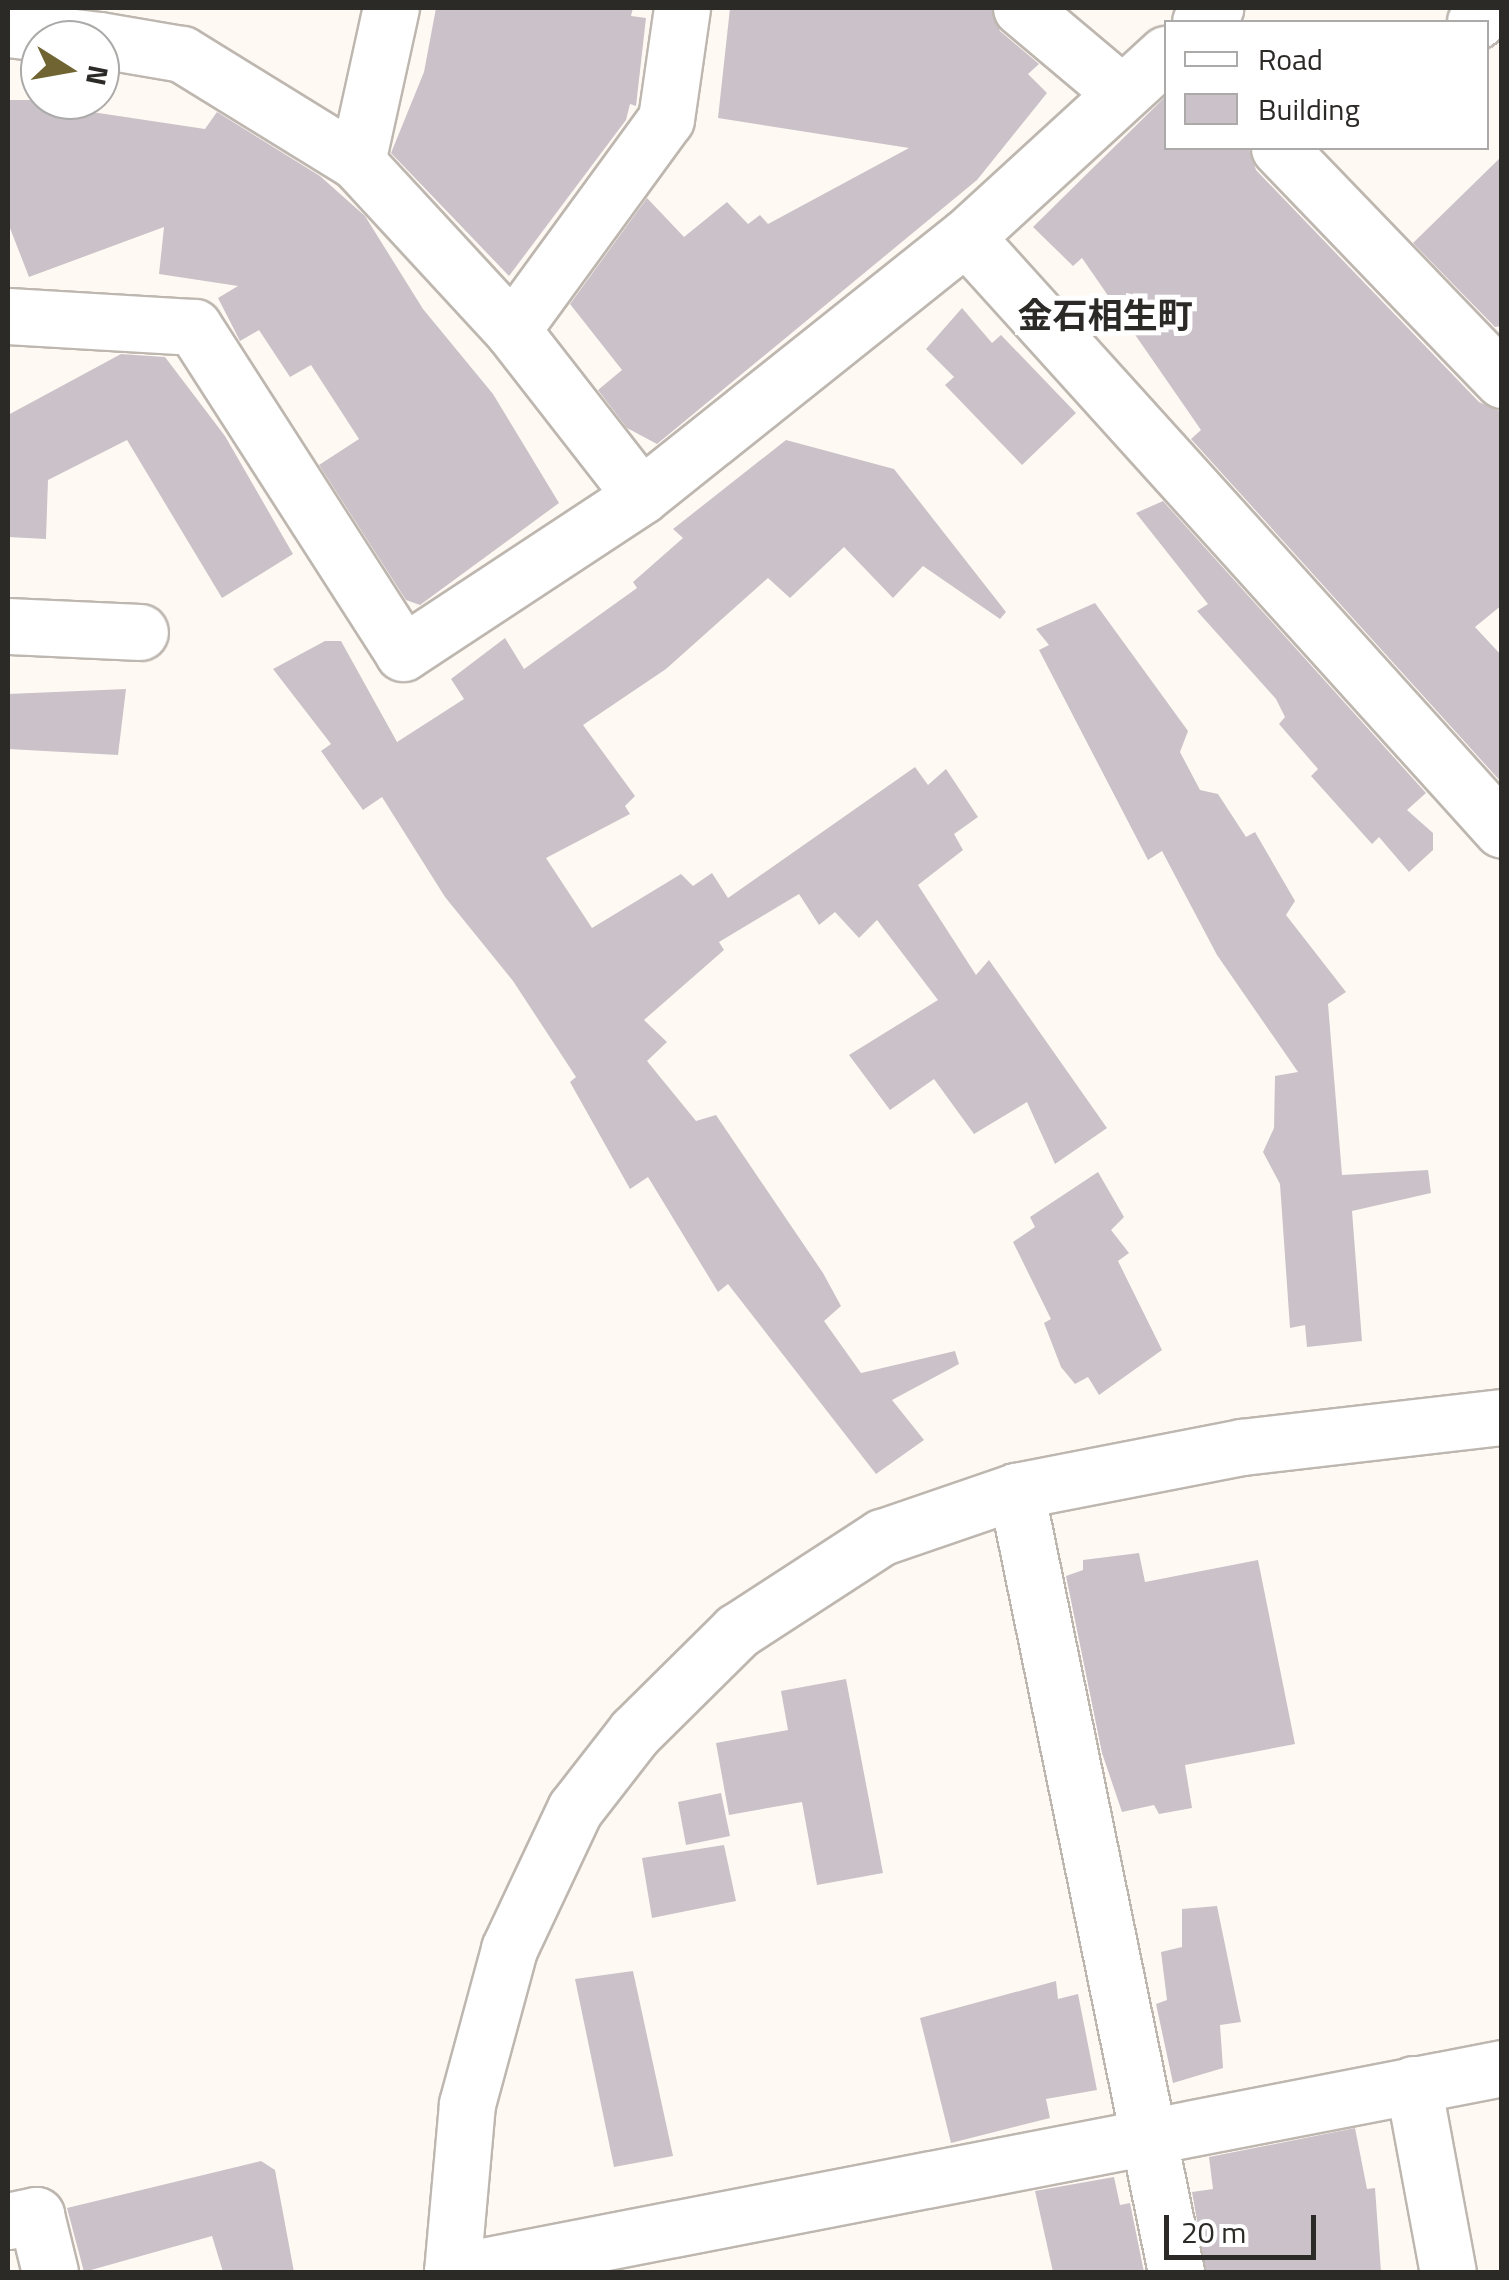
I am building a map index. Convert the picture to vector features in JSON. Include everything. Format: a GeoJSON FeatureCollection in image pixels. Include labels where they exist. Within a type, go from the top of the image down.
{"type":"FeatureCollection","features":[{"type":"Feature","properties":{"kind":"street"},"geometry":{"type":"LineString","coordinates":[[357,162],[391,8]]}},
{"type":"Feature","properties":{"kind":"street"},"geometry":{"type":"LineString","coordinates":[[512,330],[666,119],[682,8]]}},
{"type":"Feature","properties":{"kind":"street"},"geometry":{"type":"LineString","coordinates":[[1021,8],[1122,93]]}},
{"type":"Feature","properties":{"kind":"street"},"geometry":{"type":"LineString","coordinates":[[120,37],[175,29],[357,162],[512,330],[641,496]]}},
{"type":"Feature","properties":{"kind":"street"},"geometry":{"type":"LineString","coordinates":[[8,316],[194,327],[403,653],[641,496],[966,237],[1164,56]]}},
{"type":"Feature","properties":{"kind":"street"},"geometry":{"type":"LineString","coordinates":[[1305,156],[1502,380]]}},
{"type":"Feature","properties":{"kind":"street"},"geometry":{"type":"LineString","coordinates":[[966,237],[1502,830]]}},
{"type":"Feature","properties":{"kind":"street"},"geometry":{"type":"LineString","coordinates":[[8,626],[140,632]]}},
{"type":"Feature","properties":{"kind":"street"},"geometry":{"type":"LineString","coordinates":[[1502,1417],[1242,1447],[1016,1491],[882,1536],[737,1631],[635,1732],[574,1808],[509,1948],[467,2104],[452,2272],[1502,2068]]}},
{"type":"Feature","properties":{"kind":"street"},"geometry":{"type":"LineString","coordinates":[[1016,1491],[1176,2272]]}},
{"type":"Feature","properties":{"kind":"street"},"geometry":{"type":"LineString","coordinates":[[1413,2084],[1448,2272]]}},
{"type":"Feature","properties":{"kind":"street"},"geometry":{"type":"LineString","coordinates":[[8,2222],[36,2216],[50,2272]]}},
{"type":"Feature","properties":{"kind":"building"},"geometry":{"type":"Polygon","coordinates":[[[436,8],[633,8],[631,16],[646,18],[636,106],[630,104],[626,120],[509,276],[391,153],[424,72],[436,8]]]}},
{"type":"Feature","properties":{"kind":"building"},"geometry":{"type":"Polygon","coordinates":[[[730,8],[991,8],[1000,31],[1039,64],[1028,74],[1047,93],[977,180],[657,444],[627,428],[598,390],[622,370],[570,304],[647,198],[684,237],[727,202],[748,224],[760,215],[768,224],[909,148],[718,118],[730,8]]]}},
{"type":"Feature","properties":{"kind":"building"},"geometry":{"type":"Polygon","coordinates":[[[1164,98],[1164,150],[1250,150],[1256,170],[1479,402],[1502,412],[1502,605],[1475,627],[1502,656],[1502,783],[1191,439],[1201,430],[1082,258],[1073,266],[1033,227],[1164,98]]]}},
{"type":"Feature","properties":{"kind":"building"},"geometry":{"type":"Polygon","coordinates":[[[8,100],[20,100],[20,120],[120,120],[120,116],[205,129],[217,112],[320,176],[365,216],[423,309],[493,394],[559,503],[420,605],[406,600],[319,465],[359,439],[311,365],[290,377],[259,330],[240,341],[218,298],[238,286],[159,274],[164,227],[29,277],[8,223],[8,100]]]}},
{"type":"Feature","properties":{"kind":"building"},"geometry":{"type":"Polygon","coordinates":[[[1502,156],[1502,326],[1495,327],[1413,243],[1502,156]]]}},
{"type":"Feature","properties":{"kind":"building"},"geometry":{"type":"Polygon","coordinates":[[[962,308],[992,343],[1001,335],[1076,413],[1022,465],[945,385],[954,377],[926,349],[962,308]]]}},
{"type":"Feature","properties":{"kind":"building"},"geometry":{"type":"Polygon","coordinates":[[[121,354],[165,357],[225,436],[293,554],[222,598],[127,440],[48,480],[46,539],[8,537],[8,415],[121,354]]]}},
{"type":"Feature","properties":{"kind":"building"},"geometry":{"type":"Polygon","coordinates":[[[786,440],[894,469],[1006,612],[1000,619],[923,566],[893,598],[844,547],[790,598],[768,578],[666,669],[583,725],[635,796],[625,806],[630,814],[546,858],[592,928],[681,874],[693,886],[712,873],[728,898],[915,767],[928,785],[946,769],[978,817],[954,834],[963,850],[918,885],[976,975],[989,960],[1107,1128],[1055,1164],[1027,1102],[974,1134],[934,1079],[890,1110],[849,1055],[938,1000],[877,920],[859,938],[835,912],[819,925],[799,894],[719,942],[724,950],[644,1020],[667,1042],[647,1061],[696,1121],[716,1115],[823,1273],[841,1306],[824,1321],[861,1373],[955,1351],[959,1364],[892,1400],[924,1440],[876,1474],[728,1284],[718,1292],[648,1177],[630,1189],[570,1082],[576,1077],[513,981],[445,897],[382,797],[363,810],[321,751],[331,744],[273,669],[325,641],[341,641],[397,742],[464,699],[451,679],[505,638],[524,669],[637,588],[633,582],[683,538],[673,529],[786,440]]]}},
{"type":"Feature","properties":{"kind":"building"},"geometry":{"type":"Polygon","coordinates":[[[1163,501],[1426,793],[1407,810],[1433,833],[1433,850],[1409,872],[1379,837],[1372,844],[1311,776],[1318,769],[1279,724],[1285,717],[1276,699],[1197,611],[1208,604],[1136,513],[1163,501]]]}},
{"type":"Feature","properties":{"kind":"building"},"geometry":{"type":"Polygon","coordinates":[[[1095,603],[1188,731],[1180,752],[1200,790],[1218,794],[1246,837],[1255,832],[1295,901],[1286,915],[1346,992],[1328,1004],[1342,1175],[1428,1170],[1431,1193],[1352,1211],[1362,1341],[1307,1347],[1305,1325],[1290,1328],[1280,1184],[1263,1152],[1274,1128],[1275,1076],[1298,1072],[1217,955],[1162,851],[1148,860],[1039,650],[1049,645],[1036,629],[1095,603]]]}},
{"type":"Feature","properties":{"kind":"building"},"geometry":{"type":"Polygon","coordinates":[[[126,689],[118,755],[8,749],[8,694],[126,689]]]}},
{"type":"Feature","properties":{"kind":"building"},"geometry":{"type":"Polygon","coordinates":[[[1098,1172],[1124,1217],[1111,1230],[1129,1253],[1118,1261],[1162,1350],[1099,1395],[1088,1377],[1075,1384],[1061,1367],[1044,1323],[1051,1319],[1013,1242],[1035,1227],[1030,1217],[1098,1172]]]}},
{"type":"Feature","properties":{"kind":"building"},"geometry":{"type":"Polygon","coordinates":[[[1139,1553],[1145,1582],[1258,1560],[1295,1744],[1185,1765],[1192,1808],[1159,1814],[1154,1805],[1122,1812],[1102,1753],[1066,1576],[1083,1570],[1083,1560],[1139,1553]]]}},
{"type":"Feature","properties":{"kind":"building"},"geometry":{"type":"Polygon","coordinates":[[[846,1679],[883,1873],[817,1885],[802,1802],[729,1815],[716,1743],[788,1730],[781,1691],[846,1679]]]}},
{"type":"Feature","properties":{"kind":"building"},"geometry":{"type":"Polygon","coordinates":[[[721,1793],[730,1836],[686,1845],[678,1802],[721,1793]]]}},
{"type":"Feature","properties":{"kind":"building"},"geometry":{"type":"Polygon","coordinates":[[[724,1845],[736,1901],[652,1918],[642,1858],[724,1845]]]}},
{"type":"Feature","properties":{"kind":"building"},"geometry":{"type":"Polygon","coordinates":[[[1217,1906],[1241,2022],[1220,2025],[1223,2068],[1173,2083],[1156,2004],[1167,2000],[1161,1952],[1182,1947],[1182,1909],[1217,1906]]]}},
{"type":"Feature","properties":{"kind":"building"},"geometry":{"type":"Polygon","coordinates":[[[633,1971],[673,2156],[614,2167],[575,1979],[633,1971]]]}},
{"type":"Feature","properties":{"kind":"building"},"geometry":{"type":"Polygon","coordinates":[[[1056,1981],[1058,1999],[1078,1994],[1097,2090],[1046,2099],[1050,2118],[951,2143],[920,2018],[1056,1981]]]}},
{"type":"Feature","properties":{"kind":"building"},"geometry":{"type":"Polygon","coordinates":[[[1355,2128],[1367,2189],[1375,2188],[1381,2272],[1206,2272],[1192,2192],[1213,2189],[1209,2157],[1355,2128]]]}},
{"type":"Feature","properties":{"kind":"building"},"geometry":{"type":"Polygon","coordinates":[[[261,2161],[275,2170],[294,2272],[223,2272],[212,2236],[84,2272],[67,2208],[261,2161]]]}},
{"type":"Feature","properties":{"kind":"building"},"geometry":{"type":"Polygon","coordinates":[[[1114,2177],[1120,2205],[1130,2203],[1144,2272],[1053,2272],[1035,2191],[1114,2177]]]}},
{"type":"Feature","properties":{"kind":"district","name":"金石相生町"},"geometry":{"type":"Point","coordinates":[1105,315]}}]}
